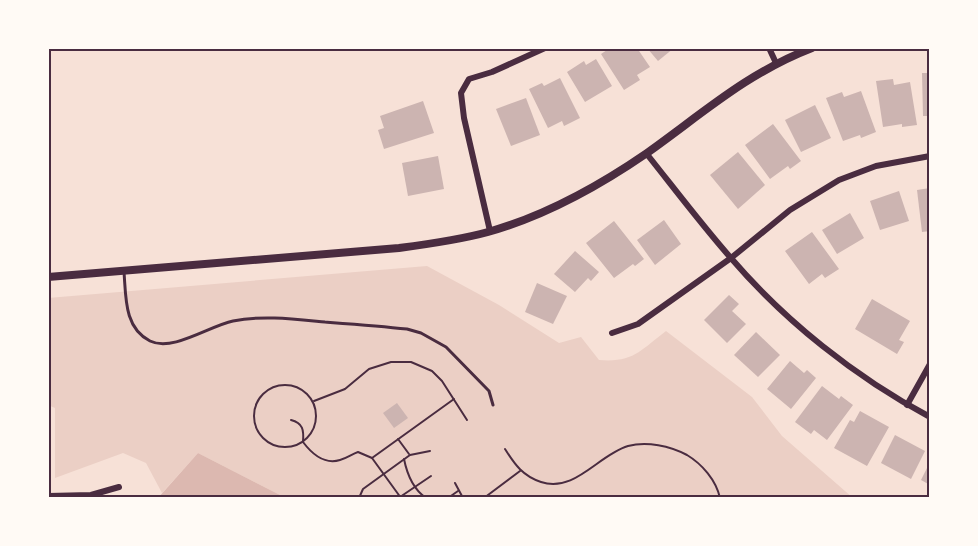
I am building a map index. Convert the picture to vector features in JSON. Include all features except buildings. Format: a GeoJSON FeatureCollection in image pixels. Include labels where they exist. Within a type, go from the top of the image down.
{"type":"FeatureCollection","features":[{"type":"Feature","properties":{"kind":"street"},"geometry":{"type":"LineString","coordinates":[[490,231],[464,118],[461,93],[469,79],[492,72],[545,48]]}},
{"type":"Feature","properties":{"kind":"street"},"geometry":{"type":"LineString","coordinates":[[769,48],[776,63]]}},
{"type":"Feature","properties":{"kind":"street"},"geometry":{"type":"LineString","coordinates":[[48,277],[389,249],[446,241],[490,231],[547,210],[577,195],[646,153],[736,87],[776,63],[812,48]]}},
{"type":"Feature","properties":{"kind":"street"},"geometry":{"type":"LineString","coordinates":[[646,153],[731,258],[778,308],[872,382],[930,417]]}},
{"type":"Feature","properties":{"kind":"street"},"geometry":{"type":"LineString","coordinates":[[612,333],[638,324],[731,258],[790,210],[838,180],[876,166],[930,156]]}},
{"type":"Feature","properties":{"kind":"street"},"geometry":{"type":"LineString","coordinates":[[907,405],[930,364]]}},
{"type":"Feature","properties":{"kind":"street"},"geometry":{"type":"LineString","coordinates":[[48,496],[91,495],[119,487]]}},
{"type":"Feature","properties":{"kind":"lane"},"geometry":{"type":"LineString","coordinates":[[124,270],[128,315],[132,326],[145,338],[154,342],[171,343],[233,321],[265,318],[407,329],[422,333],[446,347],[489,392],[493,405]]}},
{"type":"Feature","properties":{"kind":"path"},"geometry":{"type":"LineString","coordinates":[[314,401],[345,388],[369,369],[403,361],[432,371],[442,381],[467,420]]}},
{"type":"Feature","properties":{"kind":"path"},"geometry":{"type":"LineString","coordinates":[[284,384],[301,388],[314,401],[317,419],[315,428],[303,442],[286,447],[269,443],[262,437],[254,421],[256,404],[267,390],[284,384]]}},
{"type":"Feature","properties":{"kind":"path"},"geometry":{"type":"LineString","coordinates":[[372,458],[454,399]]}},
{"type":"Feature","properties":{"kind":"path"},"geometry":{"type":"LineString","coordinates":[[291,420],[300,423],[303,429],[303,442],[312,454],[326,460],[341,460],[358,452],[372,458],[401,497],[432,476]]}},
{"type":"Feature","properties":{"kind":"path"},"geometry":{"type":"LineString","coordinates":[[398,439],[410,454]]}},
{"type":"Feature","properties":{"kind":"path"},"geometry":{"type":"LineString","coordinates":[[505,449],[520,471],[546,484],[560,485],[572,480],[616,451],[629,446],[661,446],[676,450],[701,466],[712,479],[720,498]]}},
{"type":"Feature","properties":{"kind":"path"},"geometry":{"type":"LineString","coordinates":[[359,498],[363,489],[410,454],[430,451]]}},
{"type":"Feature","properties":{"kind":"path"},"geometry":{"type":"LineString","coordinates":[[404,459],[407,476],[419,493],[426,498]]}},
{"type":"Feature","properties":{"kind":"path"},"geometry":{"type":"LineString","coordinates":[[484,498],[520,471]]}},
{"type":"Feature","properties":{"kind":"path"},"geometry":{"type":"LineString","coordinates":[[455,483],[463,498]]}},
{"type":"Feature","properties":{"kind":"path"},"geometry":{"type":"LineString","coordinates":[[448,498],[459,490]]}},
{"type":"Feature","properties":{"kind":"shaded area"},"geometry":{"type":"Polygon","coordinates":[[[427,266],[499,305],[559,343],[581,337],[599,360],[620,359],[636,354],[666,331],[752,397],[782,436],[853,498],[286,498],[198,453],[162,493],[146,463],[123,453],[55,478],[55,408],[48,405],[48,298],[427,266]]]}},
{"type":"Feature","properties":{"kind":"shaded area"},"geometry":{"type":"Polygon","coordinates":[[[198,453],[286,498],[158,498],[198,453]]]}}]}
